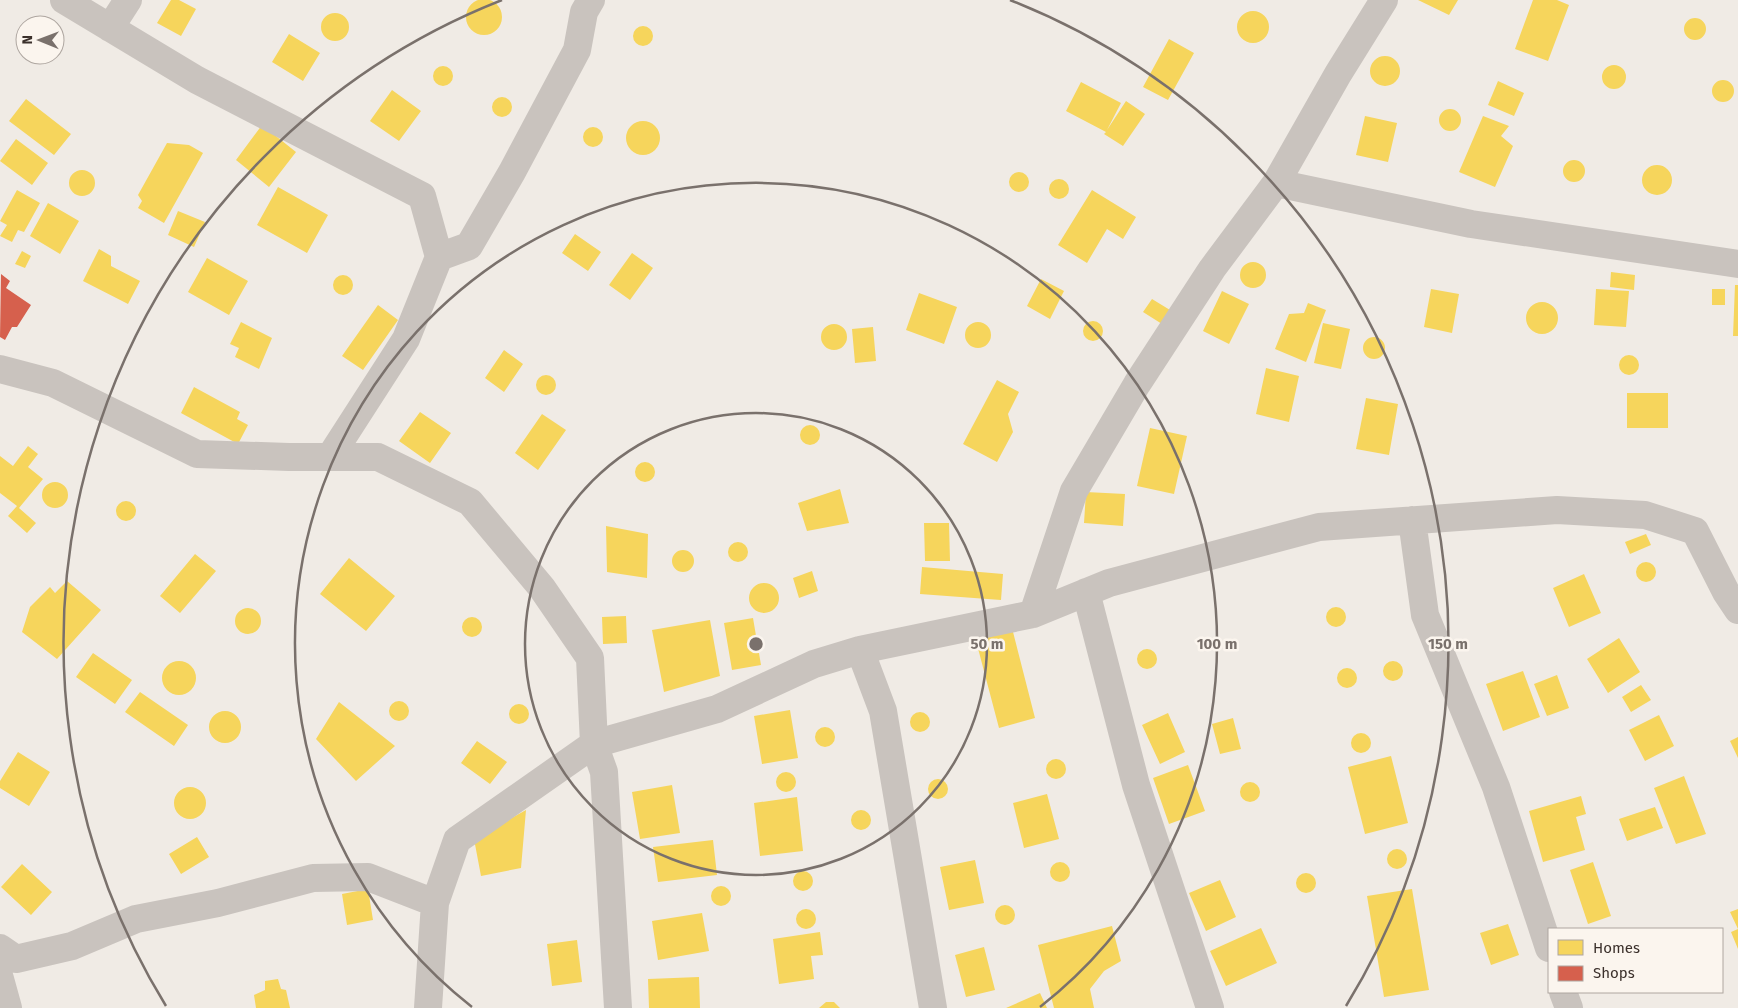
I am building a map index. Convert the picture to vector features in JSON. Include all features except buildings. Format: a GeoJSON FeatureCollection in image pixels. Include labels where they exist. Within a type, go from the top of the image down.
{"type":"FeatureCollection","features":[{"type":"Feature","properties":{"kind":"street"},"geometry":{"type":"LineString","coordinates":[[64,0],[198,80],[422,196],[439,257],[406,339],[330,457]]}},
{"type":"Feature","properties":{"kind":"street"},"geometry":{"type":"LineString","coordinates":[[110,28],[128,0]]}},
{"type":"Feature","properties":{"kind":"street"},"geometry":{"type":"LineString","coordinates":[[439,257],[469,246],[484,221],[576,50],[584,12],[591,0]]}},
{"type":"Feature","properties":{"kind":"street"},"geometry":{"type":"LineString","coordinates":[[1033,614],[1074,491],[1153,359],[1212,269],[1276,183],[1338,74],[1384,0]]}},
{"type":"Feature","properties":{"kind":"street"},"geometry":{"type":"LineString","coordinates":[[1276,183],[1471,224],[1738,264]]}},
{"type":"Feature","properties":{"kind":"street"},"geometry":{"type":"LineString","coordinates":[[0,369],[53,383],[197,454],[378,457],[470,502],[542,588],[590,658],[594,744],[604,772],[618,1008]]}},
{"type":"Feature","properties":{"kind":"street"},"geometry":{"type":"LineString","coordinates":[[428,1008],[435,903],[457,840],[594,744],[717,709],[814,664],[860,650],[1033,614],[1109,583],[1319,527],[1558,510],[1645,515],[1695,531],[1726,592],[1738,610]]}},
{"type":"Feature","properties":{"kind":"street"},"geometry":{"type":"LineString","coordinates":[[1412,520],[1425,615],[1496,787],[1548,945]]}},
{"type":"Feature","properties":{"kind":"street"},"geometry":{"type":"LineString","coordinates":[[1086,592],[1136,785],[1210,1008]]}},
{"type":"Feature","properties":{"kind":"street"},"geometry":{"type":"LineString","coordinates":[[860,650],[882,711],[933,1008]]}},
{"type":"Feature","properties":{"kind":"street"},"geometry":{"type":"LineString","coordinates":[[0,948],[16,960],[72,946],[136,919],[218,903],[313,878],[368,877],[435,903]]}},
{"type":"Feature","properties":{"kind":"street"},"geometry":{"type":"LineString","coordinates":[[0,978],[8,1008]]}},
{"type":"Feature","properties":{"kind":"street"},"geometry":{"type":"LineString","coordinates":[[1564,993],[1569,1008]]}}]}
